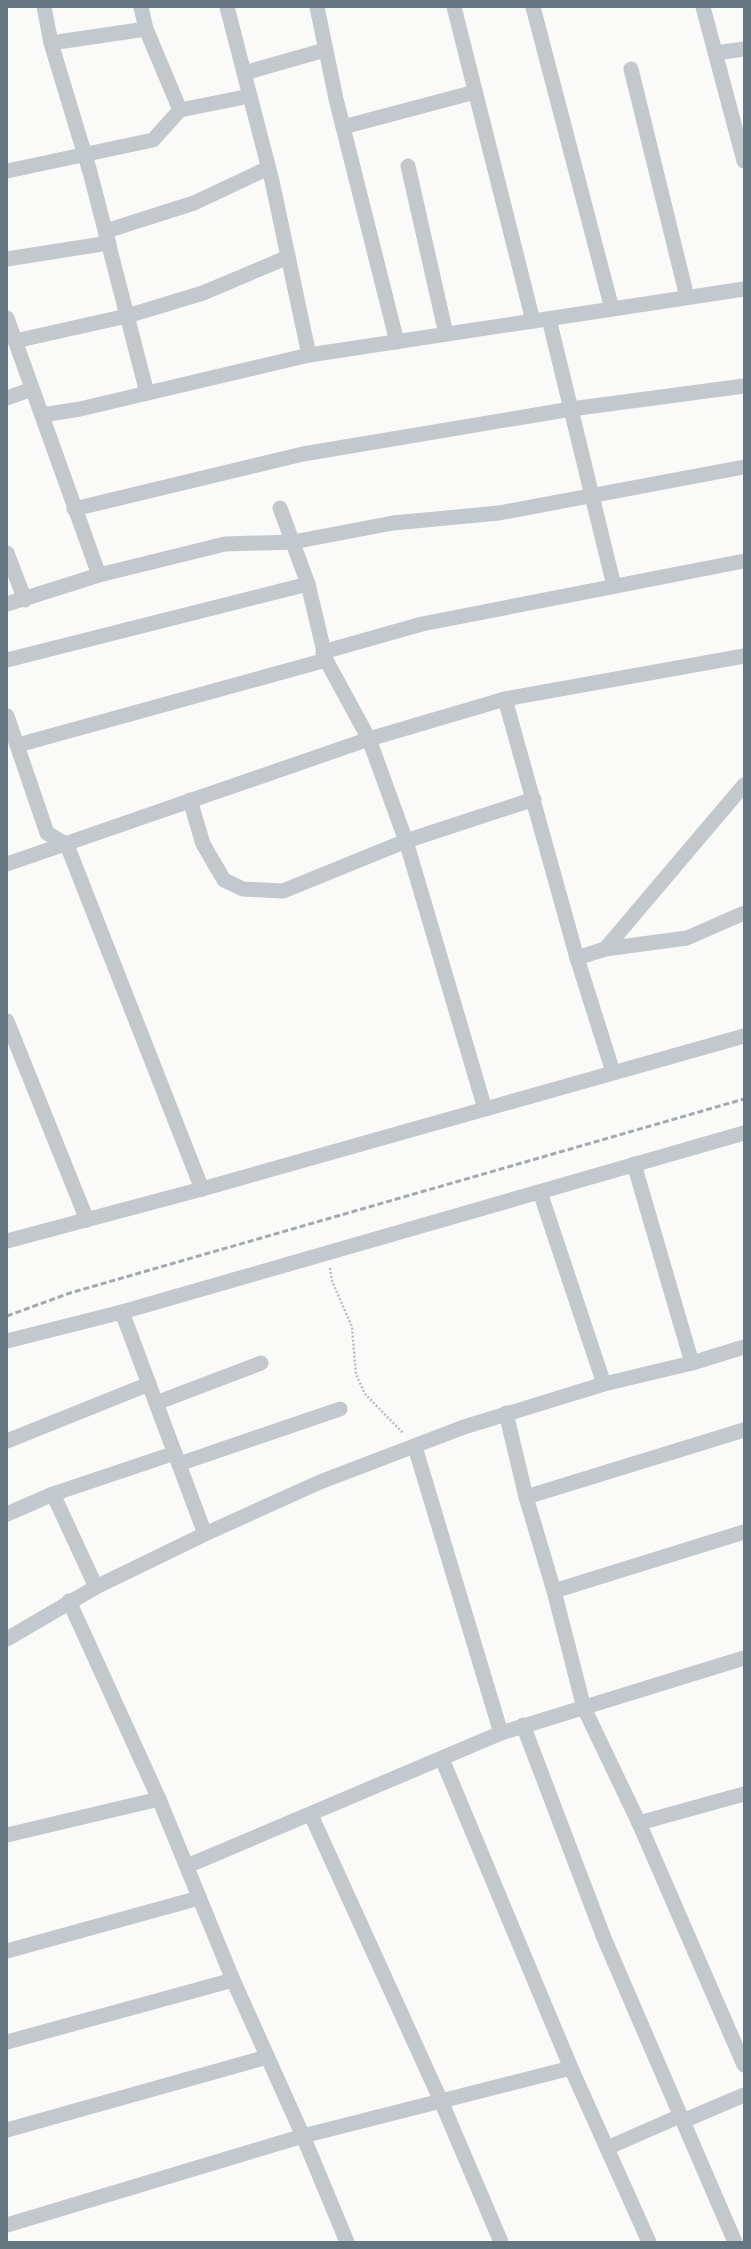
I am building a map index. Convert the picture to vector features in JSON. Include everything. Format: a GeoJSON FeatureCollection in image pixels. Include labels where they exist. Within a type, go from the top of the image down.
{"type":"FeatureCollection","features":[{"type":"Feature","properties":{"kind":"street"},"geometry":{"type":"LineString","coordinates":[[44,7],[51,43],[84,153],[148,393]]}},
{"type":"Feature","properties":{"kind":"street"},"geometry":{"type":"LineString","coordinates":[[140,7],[146,29],[180,110]]}},
{"type":"Feature","properties":{"kind":"street"},"geometry":{"type":"LineString","coordinates":[[227,7],[268,168],[309,355]]}},
{"type":"Feature","properties":{"kind":"street"},"geometry":{"type":"LineString","coordinates":[[317,7],[343,127],[397,342]]}},
{"type":"Feature","properties":{"kind":"street"},"geometry":{"type":"LineString","coordinates":[[454,7],[533,321]]}},
{"type":"Feature","properties":{"kind":"street"},"geometry":{"type":"LineString","coordinates":[[534,7],[612,309]]}},
{"type":"Feature","properties":{"kind":"street"},"geometry":{"type":"LineString","coordinates":[[703,7],[744,161]]}},
{"type":"Feature","properties":{"kind":"street"},"geometry":{"type":"LineString","coordinates":[[51,43],[146,29]]}},
{"type":"Feature","properties":{"kind":"street"},"geometry":{"type":"LineString","coordinates":[[716,53],[744,49]]}},
{"type":"Feature","properties":{"kind":"street"},"geometry":{"type":"LineString","coordinates":[[244,73],[326,50]]}},
{"type":"Feature","properties":{"kind":"street"},"geometry":{"type":"LineString","coordinates":[[631,69],[687,297]]}},
{"type":"Feature","properties":{"kind":"street"},"geometry":{"type":"LineString","coordinates":[[343,127],[475,92]]}},
{"type":"Feature","properties":{"kind":"street"},"geometry":{"type":"LineString","coordinates":[[7,171],[84,153],[153,140],[180,110],[250,96]]}},
{"type":"Feature","properties":{"kind":"street"},"geometry":{"type":"LineString","coordinates":[[408,166],[446,334]]}},
{"type":"Feature","properties":{"kind":"street"},"geometry":{"type":"LineString","coordinates":[[7,259],[107,237],[194,204],[268,168]]}},
{"type":"Feature","properties":{"kind":"street"},"geometry":{"type":"LineString","coordinates":[[15,341],[127,316],[203,293],[288,257]]}},
{"type":"Feature","properties":{"kind":"street"},"geometry":{"type":"LineString","coordinates":[[42,415],[80,409],[309,355],[744,289]]}},
{"type":"Feature","properties":{"kind":"street"},"geometry":{"type":"LineString","coordinates":[[7,318],[74,509],[99,574]]}},
{"type":"Feature","properties":{"kind":"street"},"geometry":{"type":"LineString","coordinates":[[549,319],[614,586]]}},
{"type":"Feature","properties":{"kind":"street"},"geometry":{"type":"LineString","coordinates":[[74,509],[304,454],[571,409],[744,386]]}},
{"type":"Feature","properties":{"kind":"street"},"geometry":{"type":"LineString","coordinates":[[7,398],[32,389]]}},
{"type":"Feature","properties":{"kind":"street"},"geometry":{"type":"LineString","coordinates":[[7,604],[25,600],[99,574],[225,544],[293,542],[393,523],[499,513],[744,467]]}},
{"type":"Feature","properties":{"kind":"street"},"geometry":{"type":"LineString","coordinates":[[280,508],[308,584],[324,656],[369,739],[406,841],[484,1109]]}},
{"type":"Feature","properties":{"kind":"street"},"geometry":{"type":"LineString","coordinates":[[7,553],[25,600]]}},
{"type":"Feature","properties":{"kind":"street"},"geometry":{"type":"LineString","coordinates":[[12,739],[324,656],[422,624],[744,561]]}},
{"type":"Feature","properties":{"kind":"street"},"geometry":{"type":"LineString","coordinates":[[7,660],[308,584]]}},
{"type":"Feature","properties":{"kind":"street"},"geometry":{"type":"LineString","coordinates":[[7,864],[67,845],[190,800],[369,739],[505,699],[744,656]]}},
{"type":"Feature","properties":{"kind":"street"},"geometry":{"type":"LineString","coordinates":[[505,699],[577,958],[612,1072]]}},
{"type":"Feature","properties":{"kind":"street"},"geometry":{"type":"LineString","coordinates":[[7,716],[12,739],[47,833],[67,845],[202,1190]]}},
{"type":"Feature","properties":{"kind":"street"},"geometry":{"type":"LineString","coordinates":[[605,949],[744,785]]}},
{"type":"Feature","properties":{"kind":"street"},"geometry":{"type":"LineString","coordinates":[[190,800],[207,850],[224,880],[243,889],[283,891],[406,841],[534,799]]}},
{"type":"Feature","properties":{"kind":"street"},"geometry":{"type":"LineString","coordinates":[[577,958],[605,949],[687,938],[744,913]]}},
{"type":"Feature","properties":{"kind":"street"},"geometry":{"type":"LineString","coordinates":[[7,1021],[87,1220]]}},
{"type":"Feature","properties":{"kind":"street"},"geometry":{"type":"LineString","coordinates":[[7,1241],[202,1190],[612,1072],[744,1036]]}},
{"type":"Feature","properties":{"kind":"street"},"geometry":{"type":"LineString","coordinates":[[7,1341],[122,1312],[744,1133]]}},
{"type":"Feature","properties":{"kind":"street"},"geometry":{"type":"LineString","coordinates":[[634,1164],[692,1363]]}},
{"type":"Feature","properties":{"kind":"street"},"geometry":{"type":"LineString","coordinates":[[540,1192],[604,1384]]}},
{"type":"Feature","properties":{"kind":"street"},"geometry":{"type":"LineString","coordinates":[[122,1312],[205,1534]]}},
{"type":"Feature","properties":{"kind":"street"},"geometry":{"type":"LineString","coordinates":[[7,1639],[69,1601],[96,1587],[205,1534],[320,1482],[415,1447],[464,1426],[604,1384],[692,1363],[744,1347]]}},
{"type":"Feature","properties":{"kind":"street"},"geometry":{"type":"LineString","coordinates":[[156,1403],[261,1364]]}},
{"type":"Feature","properties":{"kind":"street"},"geometry":{"type":"LineString","coordinates":[[7,1441],[149,1384]]}},
{"type":"Feature","properties":{"kind":"street"},"geometry":{"type":"LineString","coordinates":[[7,1514],[54,1494],[177,1459],[340,1409]]}},
{"type":"Feature","properties":{"kind":"street"},"geometry":{"type":"LineString","coordinates":[[506,1413],[526,1497],[554,1591],[584,1708],[639,1823],[744,2065]]}},
{"type":"Feature","properties":{"kind":"street"},"geometry":{"type":"LineString","coordinates":[[526,1497],[744,1430]]}},
{"type":"Feature","properties":{"kind":"street"},"geometry":{"type":"LineString","coordinates":[[415,1447],[501,1733]]}},
{"type":"Feature","properties":{"kind":"street"},"geometry":{"type":"LineString","coordinates":[[54,1494],[96,1587]]}},
{"type":"Feature","properties":{"kind":"street"},"geometry":{"type":"LineString","coordinates":[[554,1591],[744,1532]]}},
{"type":"Feature","properties":{"kind":"street"},"geometry":{"type":"LineString","coordinates":[[69,1601],[159,1799],[233,1980],[303,2136],[346,2242]]}},
{"type":"Feature","properties":{"kind":"street"},"geometry":{"type":"LineString","coordinates":[[187,1866],[501,1733],[744,1658]]}},
{"type":"Feature","properties":{"kind":"street"},"geometry":{"type":"LineString","coordinates":[[523,1726],[604,1938],[735,2242]]}},
{"type":"Feature","properties":{"kind":"street"},"geometry":{"type":"LineString","coordinates":[[442,1759],[571,2068],[649,2242]]}},
{"type":"Feature","properties":{"kind":"street"},"geometry":{"type":"LineString","coordinates":[[639,1823],[744,1794]]}},
{"type":"Feature","properties":{"kind":"street"},"geometry":{"type":"LineString","coordinates":[[7,1836],[159,1799]]}},
{"type":"Feature","properties":{"kind":"street"},"geometry":{"type":"LineString","coordinates":[[311,1814],[440,2101],[501,2242]]}},
{"type":"Feature","properties":{"kind":"street"},"geometry":{"type":"LineString","coordinates":[[7,1951],[199,1898]]}},
{"type":"Feature","properties":{"kind":"street"},"geometry":{"type":"LineString","coordinates":[[7,2042],[233,1980]]}},
{"type":"Feature","properties":{"kind":"street"},"geometry":{"type":"LineString","coordinates":[[7,2130],[267,2056]]}},
{"type":"Feature","properties":{"kind":"street"},"geometry":{"type":"LineString","coordinates":[[7,2225],[303,2136],[571,2068]]}},
{"type":"Feature","properties":{"kind":"street"},"geometry":{"type":"LineString","coordinates":[[607,2148],[744,2094]]}},
{"type":"Feature","properties":{"kind":"path"},"geometry":{"type":"LineString","coordinates":[[327,1252],[332,1282],[352,1327],[356,1374],[365,1394],[395,1423],[415,1447]]}},
{"type":"Feature","properties":{"kind":"railway"},"geometry":{"type":"LineString","coordinates":[[7,1316],[70,1293],[744,1099]]}}]}
